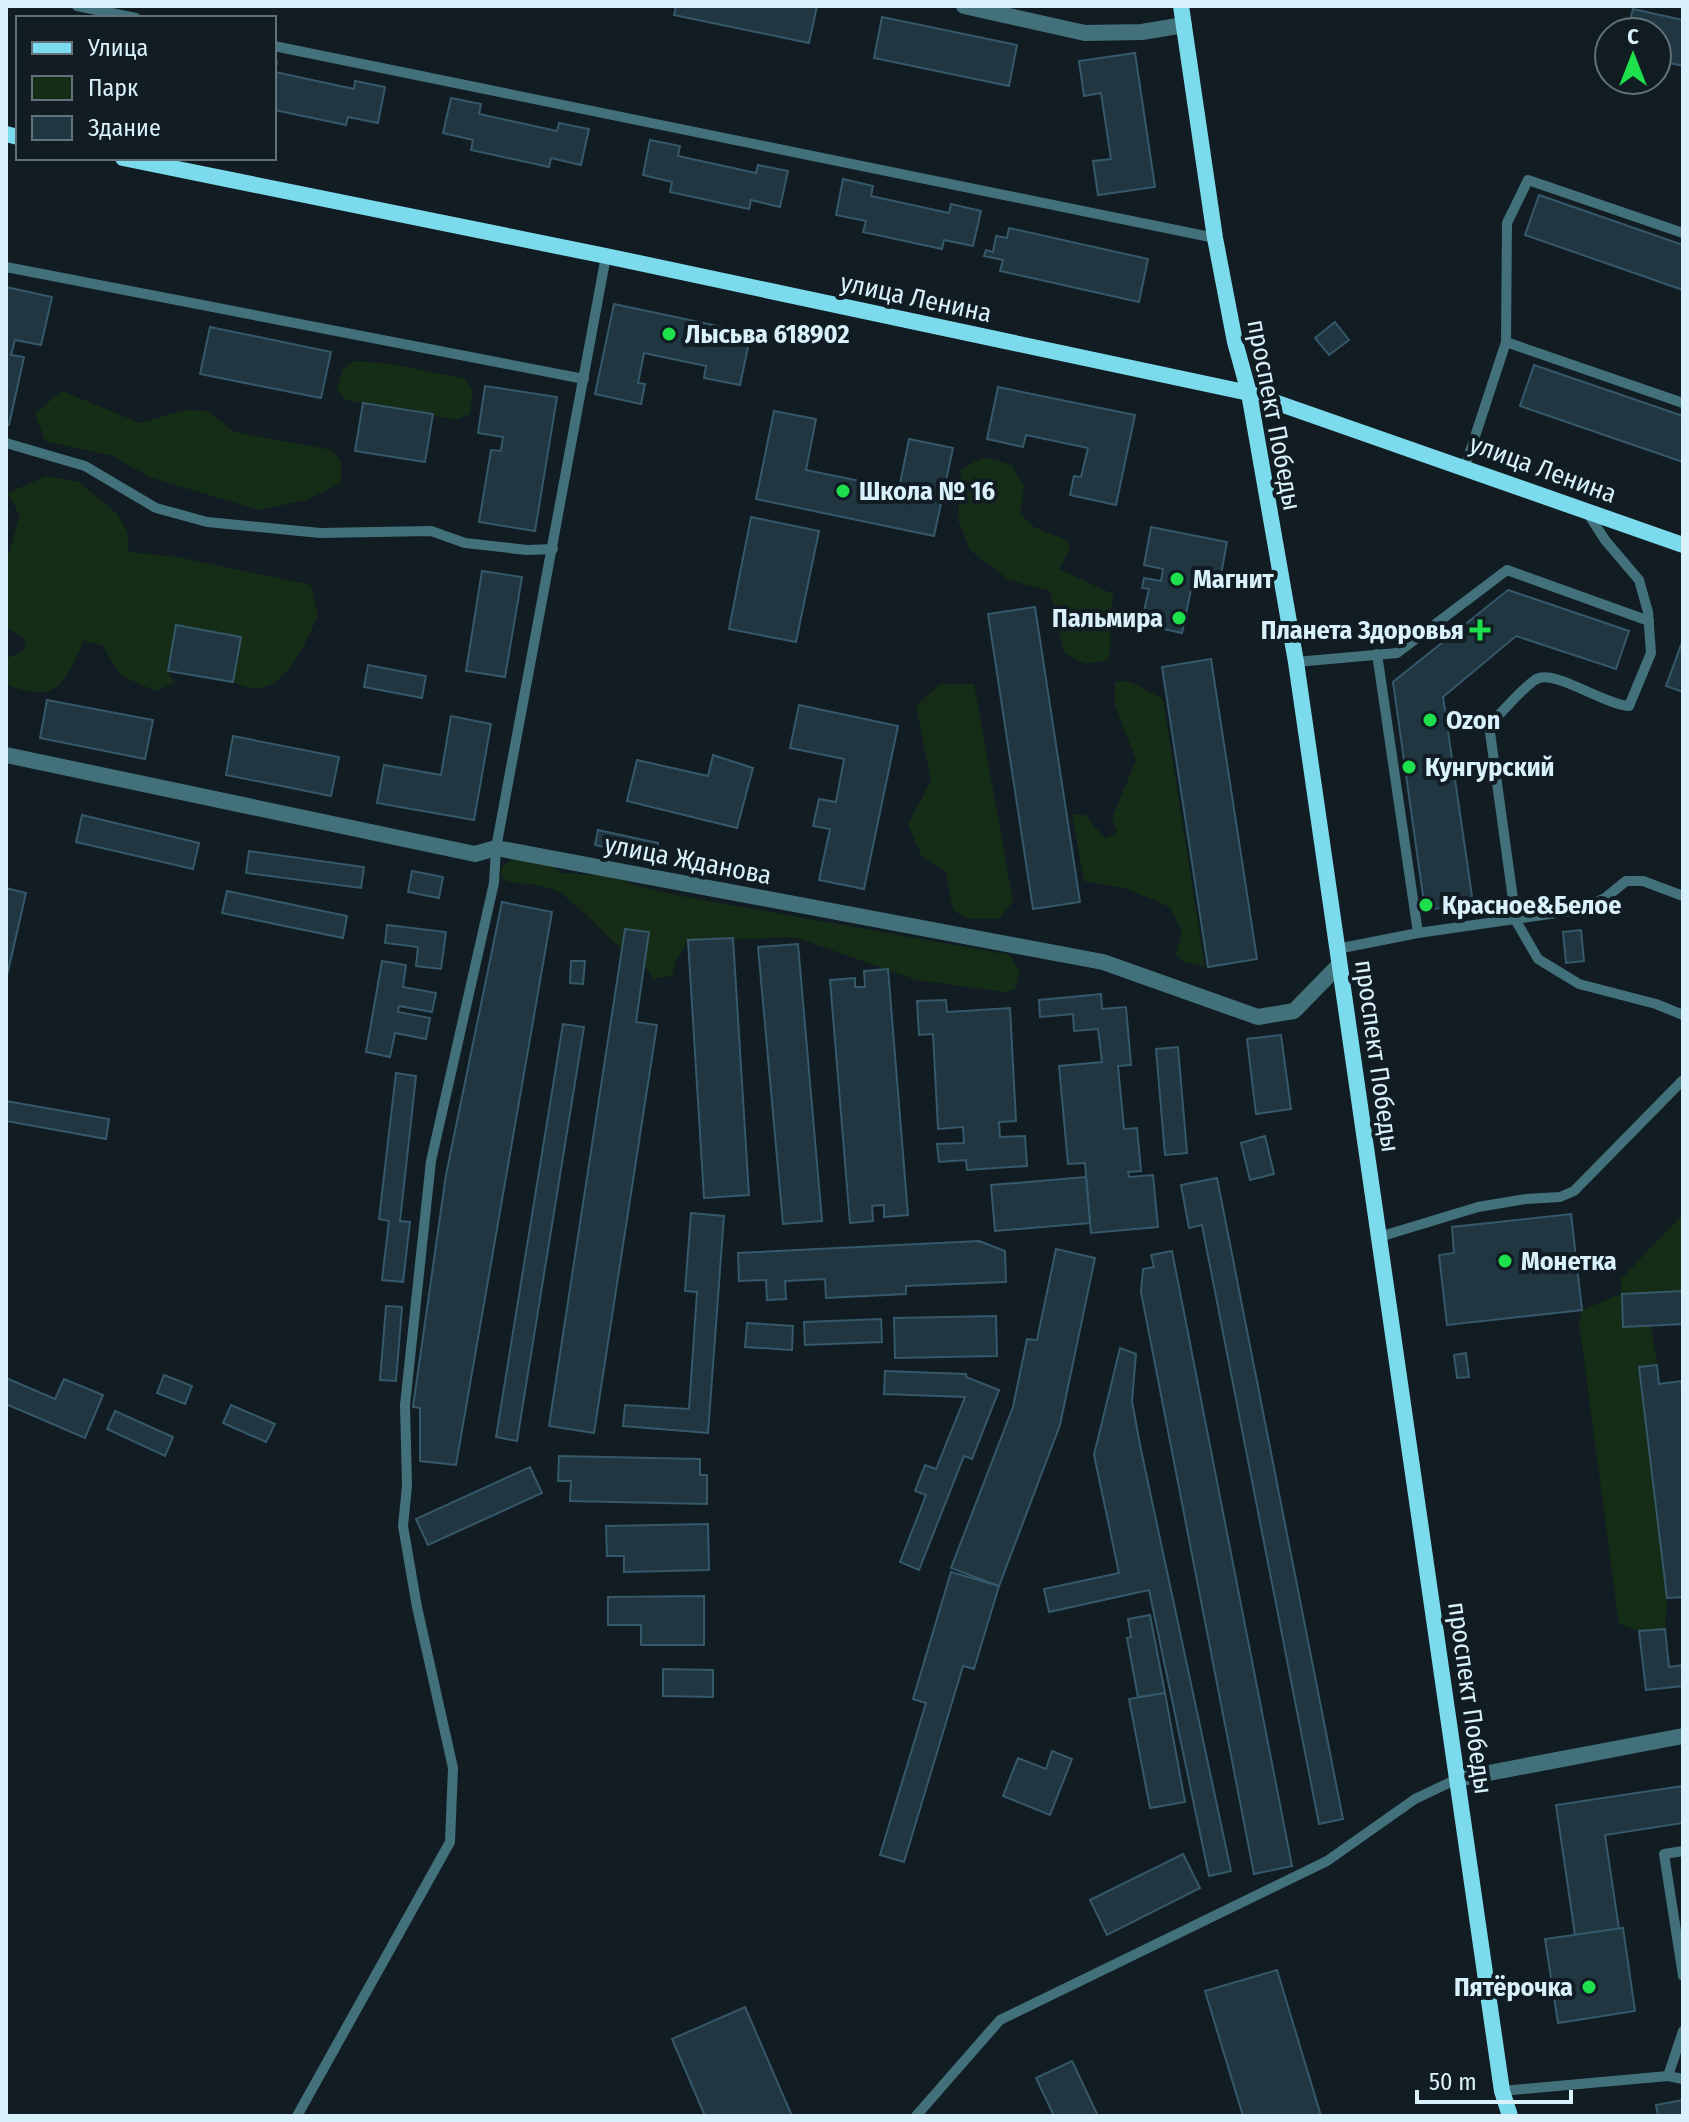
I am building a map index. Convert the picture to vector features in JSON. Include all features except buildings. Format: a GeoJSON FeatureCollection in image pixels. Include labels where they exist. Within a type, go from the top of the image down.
{"type":"FeatureCollection","features":[{"type":"Feature","properties":{"kind":"street"},"geometry":{"type":"LineString","coordinates":[[964,6],[1085,33],[1142,32],[1184,25]]}},
{"type":"Feature","properties":{"kind":"street","name":"проспект Победы"},"geometry":{"type":"LineString","coordinates":[[1181,6],[1215,238],[1235,342],[1249,393],[1296,662],[1502,2091],[1510,2116]]}},
{"type":"Feature","properties":{"kind":"street","name":"улица Ленина"},"geometry":{"type":"LineString","coordinates":[[133,160],[606,256],[1249,393],[1683,545]]}},
{"type":"Feature","properties":{"kind":"street","name":"улица Жданова"},"geometry":{"type":"LineString","coordinates":[[6,755],[475,854],[496,848],[1103,962],[1258,1017],[1294,1011],[1338,957]]}},
{"type":"Feature","properties":{"kind":"street"},"geometry":{"type":"LineString","coordinates":[[1457,1779],[1683,1736]]}},
{"type":"Feature","properties":{"kind":"lane"},"geometry":{"type":"LineString","coordinates":[[77,6],[126,16]]}},
{"type":"Feature","properties":{"kind":"lane"},"geometry":{"type":"LineString","coordinates":[[276,46],[1215,238]]}},
{"type":"Feature","properties":{"kind":"lane"},"geometry":{"type":"LineString","coordinates":[[1465,467],[1506,342],[1507,223],[1528,180],[1683,233]]}},
{"type":"Feature","properties":{"kind":"lane"},"geometry":{"type":"LineString","coordinates":[[297,2116],[450,1842],[453,1768],[417,1607],[403,1526],[407,1486],[405,1405],[431,1161],[494,883],[496,848],[606,256]]}},
{"type":"Feature","properties":{"kind":"lane"},"geometry":{"type":"LineString","coordinates":[[6,267],[584,379]]}},
{"type":"Feature","properties":{"kind":"lane"},"geometry":{"type":"LineString","coordinates":[[1506,342],[1683,403]]}},
{"type":"Feature","properties":{"kind":"lane"},"geometry":{"type":"LineString","coordinates":[[6,443],[85,466],[156,508],[207,522],[320,533],[431,531],[465,543],[527,550],[553,549]]}},
{"type":"Feature","properties":{"kind":"lane"},"geometry":{"type":"LineString","coordinates":[[1586,510],[1605,540],[1639,580],[1649,621],[1651,653],[1629,706],[1615,705],[1549,675],[1537,678],[1489,725],[1516,921],[1538,959],[1579,984],[1656,1004],[1683,1015]]}},
{"type":"Feature","properties":{"kind":"lane"},"geometry":{"type":"LineString","coordinates":[[1296,662],[1397,653],[1507,570],[1649,621]]}},
{"type":"Feature","properties":{"kind":"lane"},"geometry":{"type":"LineString","coordinates":[[1377,654],[1418,933]]}},
{"type":"Feature","properties":{"kind":"lane"},"geometry":{"type":"LineString","coordinates":[[1338,957],[1418,933],[1578,910],[1605,898],[1626,881],[1643,881],[1683,896]]}},
{"type":"Feature","properties":{"kind":"lane"},"geometry":{"type":"LineString","coordinates":[[1379,1237],[1478,1207],[1560,1197],[1574,1191],[1683,1080]]}},
{"type":"Feature","properties":{"kind":"lane"},"geometry":{"type":"LineString","coordinates":[[916,2116],[1000,2020],[1327,1861],[1415,1799],[1457,1779]]}},
{"type":"Feature","properties":{"kind":"lane"},"geometry":{"type":"LineString","coordinates":[[1683,1851],[1664,1854],[1683,1976]]}},
{"type":"Feature","properties":{"kind":"lane"},"geometry":{"type":"LineString","coordinates":[[1668,2076],[1683,2031]]}},
{"type":"Feature","properties":{"kind":"lane"},"geometry":{"type":"LineString","coordinates":[[1502,2091],[1668,2076],[1683,2079]]}},
{"type":"Feature","properties":{"kind":"green space"},"geometry":{"type":"Polygon","coordinates":[[[354,361],[392,364],[465,379],[473,391],[470,414],[456,420],[345,400],[337,389],[343,369],[354,361]]]}},
{"type":"Feature","properties":{"kind":"green space"},"geometry":{"type":"Polygon","coordinates":[[[62,391],[140,423],[185,410],[207,411],[235,432],[332,450],[341,462],[341,483],[307,500],[259,510],[149,477],[113,456],[45,441],[35,413],[62,391]]]}},
{"type":"Feature","properties":{"kind":"green space"},"geometry":{"type":"Polygon","coordinates":[[[983,457],[1012,465],[1024,487],[1020,514],[1034,527],[1068,541],[1070,549],[1059,569],[1113,594],[1109,660],[1085,664],[1064,653],[1050,591],[1009,580],[970,550],[958,520],[961,470],[983,457]]]}},
{"type":"Feature","properties":{"kind":"green space"},"geometry":{"type":"Polygon","coordinates":[[[46,476],[79,482],[117,514],[127,532],[129,552],[177,557],[311,585],[318,616],[287,671],[269,685],[258,688],[233,682],[241,637],[176,625],[168,671],[175,683],[155,691],[120,675],[103,646],[84,640],[72,667],[58,686],[38,692],[6,684],[6,659],[26,649],[23,637],[6,628],[6,562],[20,516],[8,493],[46,476]]]}},
{"type":"Feature","properties":{"kind":"green space"},"geometry":{"type":"Polygon","coordinates":[[[1129,681],[1163,699],[1205,967],[1185,962],[1176,955],[1182,932],[1170,907],[1125,888],[1084,881],[1072,814],[1085,815],[1105,839],[1117,832],[1112,818],[1136,760],[1115,705],[1115,682],[1129,681]]]}},
{"type":"Feature","properties":{"kind":"green space"},"geometry":{"type":"Polygon","coordinates":[[[940,684],[974,684],[1013,901],[1000,919],[967,919],[953,910],[946,872],[921,855],[908,824],[931,781],[916,706],[940,684]]]}},
{"type":"Feature","properties":{"kind":"green space"},"geometry":{"type":"Polygon","coordinates":[[[511,860],[549,863],[561,873],[610,876],[640,887],[681,896],[1010,955],[1020,972],[1015,989],[1005,992],[917,980],[794,937],[688,941],[676,961],[672,976],[653,979],[644,965],[649,932],[625,929],[622,949],[561,893],[542,886],[507,881],[502,877],[501,868],[511,860]]]}},
{"type":"Feature","properties":{"kind":"green space"},"geometry":{"type":"Polygon","coordinates":[[[1683,1214],[1683,1291],[1622,1295],[1623,1327],[1651,1326],[1657,1365],[1640,1367],[1667,1598],[1665,1629],[1639,1631],[1619,1624],[1579,1322],[1582,1310],[1621,1294],[1621,1279],[1683,1214]]]}},
{"type":"Feature","properties":{"kind":"place","name":"Лысьва 618902"},"geometry":{"type":"Point","coordinates":[669,334]}},
{"type":"Feature","properties":{"kind":"place","name":"Школа № 16"},"geometry":{"type":"Point","coordinates":[843,491]}},
{"type":"Feature","properties":{"kind":"place","name":"Магнит"},"geometry":{"type":"Point","coordinates":[1177,579]}},
{"type":"Feature","properties":{"kind":"place","name":"Пальмира"},"geometry":{"type":"Point","coordinates":[1179,618]}},
{"type":"Feature","properties":{"kind":"place","name":"Планета Здоровья"},"geometry":{"type":"Point","coordinates":[1480,630]}},
{"type":"Feature","properties":{"kind":"place","name":"Ozon"},"geometry":{"type":"Point","coordinates":[1430,720]}},
{"type":"Feature","properties":{"kind":"place","name":"Кунгурский"},"geometry":{"type":"Point","coordinates":[1409,767]}},
{"type":"Feature","properties":{"kind":"place","name":"Красное&Белое"},"geometry":{"type":"Point","coordinates":[1426,905]}},
{"type":"Feature","properties":{"kind":"place","name":"Монетка"},"geometry":{"type":"Point","coordinates":[1505,1261]}},
{"type":"Feature","properties":{"kind":"place","name":"Пятёрочка"},"geometry":{"type":"Point","coordinates":[1589,1987]}}]}
